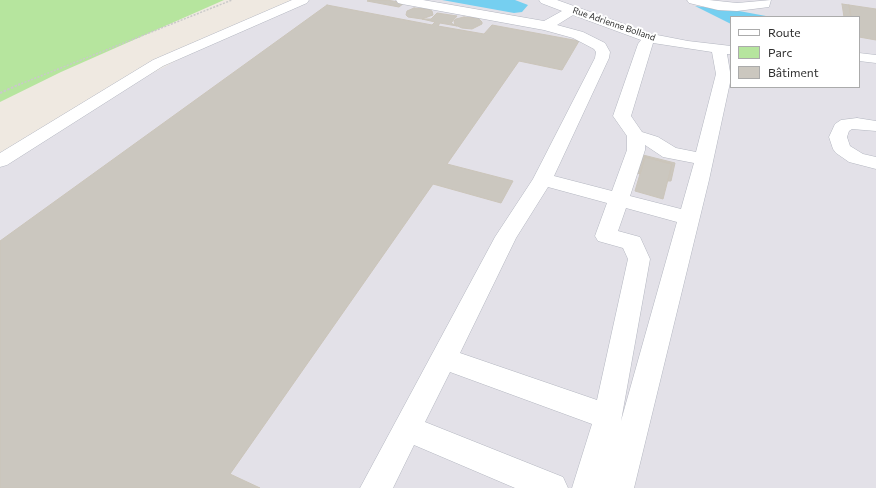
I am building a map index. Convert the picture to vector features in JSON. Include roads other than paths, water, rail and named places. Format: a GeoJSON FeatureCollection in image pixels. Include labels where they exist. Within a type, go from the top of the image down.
{"type":"FeatureCollection","features":[{"type":"Feature","properties":{"kind":"street"},"geometry":{"type":"LineString","coordinates":[[0,161],[158,63],[303,0]]}},
{"type":"Feature","properties":{"kind":"street"},"geometry":{"type":"LineString","coordinates":[[376,488],[506,237],[543,179],[604,52],[600,46],[590,40],[563,30],[402,0]]}},
{"type":"Feature","properties":{"kind":"street","name":"Rue Adrienne Bolland"},"geometry":{"type":"LineString","coordinates":[[545,0],[649,38],[725,50]]}},
{"type":"Feature","properties":{"kind":"street"},"geometry":{"type":"LineString","coordinates":[[693,0],[712,5],[736,7],[764,4],[765,0]]}},
{"type":"Feature","properties":{"kind":"street"},"geometry":{"type":"LineString","coordinates":[[546,26],[572,10]]}},
{"type":"Feature","properties":{"kind":"street"},"geometry":{"type":"LineString","coordinates":[[649,38],[645,44],[622,116],[636,136],[652,142],[670,153],[704,159]]}},
{"type":"Feature","properties":{"kind":"street"},"geometry":{"type":"LineString","coordinates":[[618,488],[704,159],[724,74],[725,50]]}},
{"type":"Feature","properties":{"kind":"street"},"geometry":{"type":"LineString","coordinates":[[860,57],[876,59]]}},
{"type":"Feature","properties":{"kind":"street"},"geometry":{"type":"LineString","coordinates":[[876,126],[857,123],[847,124],[841,128],[838,138],[842,149],[856,158],[876,163]]}},
{"type":"Feature","properties":{"kind":"street"},"geometry":{"type":"LineString","coordinates":[[588,488],[608,417],[639,259],[632,242],[606,236],[617,199],[636,150],[636,136]]}},
{"type":"Feature","properties":{"kind":"street"},"geometry":{"type":"LineString","coordinates":[[543,179],[689,218]]}},
{"type":"Feature","properties":{"kind":"street"},"geometry":{"type":"LineString","coordinates":[[443,358],[608,417]]}},
{"type":"Feature","properties":{"kind":"street"},"geometry":{"type":"LineString","coordinates":[[407,428],[552,488]]}},
{"type":"Feature","properties":{"kind":"water"},"geometry":{"type":"Polygon","coordinates":[[[442,0],[515,0],[528,5],[522,12],[514,13],[442,0]]]}},
{"type":"Feature","properties":{"kind":"water"},"geometry":{"type":"Polygon","coordinates":[[[695,6],[766,16],[730,16],[730,24],[695,6]]]}}]}
